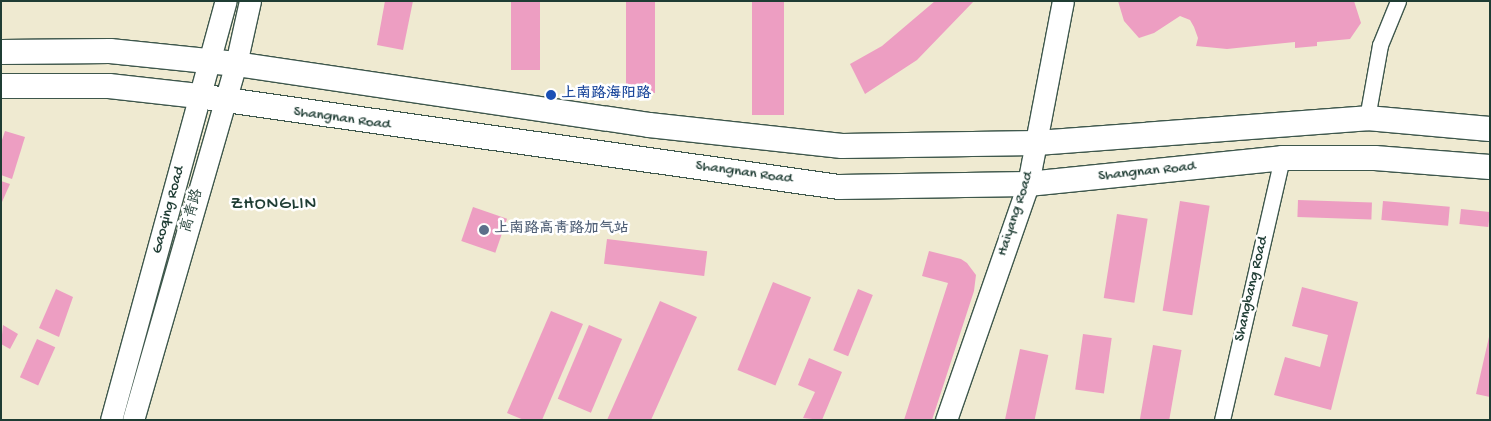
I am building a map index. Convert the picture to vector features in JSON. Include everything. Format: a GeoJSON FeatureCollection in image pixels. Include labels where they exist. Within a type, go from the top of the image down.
{"type":"FeatureCollection","features":[{"type":"Feature","properties":{"kind":"main road","name":"Gaoqing Road"},"geometry":{"type":"LineString","coordinates":[[111,420],[198,96],[226,1]]}},
{"type":"Feature","properties":{"kind":"main road","name":"高青路"},"geometry":{"type":"LineString","coordinates":[[133,420],[236,64],[250,1]]}},
{"type":"Feature","properties":{"kind":"main road","name":"Haiyang Road"},"geometry":{"type":"LineString","coordinates":[[946,420],[1028,184],[1062,1]]}},
{"type":"Feature","properties":{"kind":"main road"},"geometry":{"type":"LineString","coordinates":[[1,52],[110,51],[236,64],[649,125],[842,146],[1037,142],[1367,118],[1490,130]]}},
{"type":"Feature","properties":{"kind":"main road","name":"Shangnan Road"},"geometry":{"type":"LineString","coordinates":[[1,86],[110,86],[198,96],[225,102],[839,186],[1028,184],[1282,158],[1375,158],[1490,167]]}},
{"type":"Feature","properties":{"kind":"street"},"geometry":{"type":"LineString","coordinates":[[1367,118],[1380,45],[1398,1]]}},
{"type":"Feature","properties":{"kind":"street","name":"Shangbang Road"},"geometry":{"type":"LineString","coordinates":[[1222,420],[1282,158]]}},
{"type":"Feature","properties":{"kind":"building"},"geometry":{"type":"Polygon","coordinates":[[[385,1],[413,1],[403,50],[377,45],[385,1]]]}},
{"type":"Feature","properties":{"kind":"building"},"geometry":{"type":"Polygon","coordinates":[[[511,1],[540,1],[540,70],[511,70],[511,1]]]}},
{"type":"Feature","properties":{"kind":"building"},"geometry":{"type":"Polygon","coordinates":[[[626,1],[655,1],[655,93],[626,93],[626,1]]]}},
{"type":"Feature","properties":{"kind":"building"},"geometry":{"type":"Polygon","coordinates":[[[752,1],[784,1],[784,115],[752,115],[752,1]]]}},
{"type":"Feature","properties":{"kind":"building"},"geometry":{"type":"Polygon","coordinates":[[[935,1],[974,1],[917,60],[865,94],[850,64],[882,46],[935,1]]]}},
{"type":"Feature","properties":{"kind":"building"},"geometry":{"type":"Polygon","coordinates":[[[1118,1],[1354,1],[1361,23],[1350,39],[1317,42],[1317,46],[1295,48],[1295,42],[1227,49],[1196,46],[1198,38],[1194,27],[1190,20],[1180,16],[1154,33],[1139,38],[1124,21],[1118,1]]]}},
{"type":"Feature","properties":{"kind":"building"},"geometry":{"type":"Polygon","coordinates":[[[5,131],[25,137],[12,179],[1,175],[1,143],[5,131]]]}},
{"type":"Feature","properties":{"kind":"building"},"geometry":{"type":"Polygon","coordinates":[[[1,181],[10,184],[2,202],[1,202],[1,181]]]}},
{"type":"Feature","properties":{"kind":"building"},"geometry":{"type":"Polygon","coordinates":[[[1298,200],[1372,203],[1371,220],[1297,217],[1298,200]]]}},
{"type":"Feature","properties":{"kind":"building"},"geometry":{"type":"Polygon","coordinates":[[[1180,201],[1210,206],[1192,315],[1163,311],[1180,201]]]}},
{"type":"Feature","properties":{"kind":"building"},"geometry":{"type":"Polygon","coordinates":[[[1383,201],[1450,207],[1448,226],[1381,220],[1383,201]]]}},
{"type":"Feature","properties":{"kind":"building","name":"上南路高青路加气站"},"geometry":{"type":"Polygon","coordinates":[[[473,207],[507,219],[495,253],[461,241],[473,207]]]}},
{"type":"Feature","properties":{"kind":"building"},"geometry":{"type":"Polygon","coordinates":[[[1461,209],[1490,212],[1488,227],[1459,224],[1461,209]]]}},
{"type":"Feature","properties":{"kind":"building"},"geometry":{"type":"Polygon","coordinates":[[[1117,214],[1148,219],[1134,303],[1104,298],[1117,214]]]}},
{"type":"Feature","properties":{"kind":"building"},"geometry":{"type":"Polygon","coordinates":[[[607,239],[707,251],[704,276],[604,264],[607,239]]]}},
{"type":"Feature","properties":{"kind":"building"},"geometry":{"type":"Polygon","coordinates":[[[929,251],[961,259],[967,263],[976,275],[974,291],[932,420],[904,420],[948,283],[922,276],[929,251]]]}},
{"type":"Feature","properties":{"kind":"building"},"geometry":{"type":"Polygon","coordinates":[[[773,282],[811,297],[775,385],[737,370],[773,282]]]}},
{"type":"Feature","properties":{"kind":"building"},"geometry":{"type":"Polygon","coordinates":[[[1302,287],[1358,302],[1331,410],[1274,395],[1285,357],[1320,367],[1328,335],[1292,326],[1302,287]]]}},
{"type":"Feature","properties":{"kind":"building"},"geometry":{"type":"Polygon","coordinates":[[[56,289],[73,297],[59,337],[39,328],[56,289]]]}},
{"type":"Feature","properties":{"kind":"building"},"geometry":{"type":"Polygon","coordinates":[[[858,289],[873,295],[848,356],[833,350],[858,289]]]}},
{"type":"Feature","properties":{"kind":"building"},"geometry":{"type":"Polygon","coordinates":[[[660,301],[697,317],[651,420],[607,420],[660,301]]]}},
{"type":"Feature","properties":{"kind":"building"},"geometry":{"type":"Polygon","coordinates":[[[551,311],[583,324],[542,420],[524,420],[507,413],[551,311]]]}},
{"type":"Feature","properties":{"kind":"building"},"geometry":{"type":"Polygon","coordinates":[[[3,325],[18,334],[10,349],[1,344],[3,325]]]}},
{"type":"Feature","properties":{"kind":"building"},"geometry":{"type":"Polygon","coordinates":[[[589,325],[622,339],[591,413],[558,399],[589,325]]]}},
{"type":"Feature","properties":{"kind":"building"},"geometry":{"type":"Polygon","coordinates":[[[1083,334],[1112,338],[1104,393],[1075,389],[1083,334]]]}},
{"type":"Feature","properties":{"kind":"building"},"geometry":{"type":"Polygon","coordinates":[[[1490,337],[1490,397],[1476,394],[1490,337]]]}},
{"type":"Feature","properties":{"kind":"building"},"geometry":{"type":"Polygon","coordinates":[[[37,339],[55,347],[38,386],[20,377],[37,339]]]}},
{"type":"Feature","properties":{"kind":"building"},"geometry":{"type":"Polygon","coordinates":[[[1153,345],[1182,350],[1169,420],[1140,420],[1153,345]]]}},
{"type":"Feature","properties":{"kind":"building"},"geometry":{"type":"Polygon","coordinates":[[[1020,349],[1048,355],[1035,420],[1005,420],[1020,349]]]}},
{"type":"Feature","properties":{"kind":"building"},"geometry":{"type":"Polygon","coordinates":[[[809,358],[842,372],[822,420],[803,418],[815,392],[798,385],[809,358]]]}},
{"type":"Feature","properties":{"kind":"place","name":"上南路海阳路"},"geometry":{"type":"Point","coordinates":[551,95]}},
{"type":"Feature","properties":{"kind":"place","name":"上南路高青路加气站"},"geometry":{"type":"Point","coordinates":[484,230]}},
{"type":"Feature","properties":{"kind":"district","name":"ZHONGLIN"},"geometry":{"type":"Point","coordinates":[274,205]}}]}
